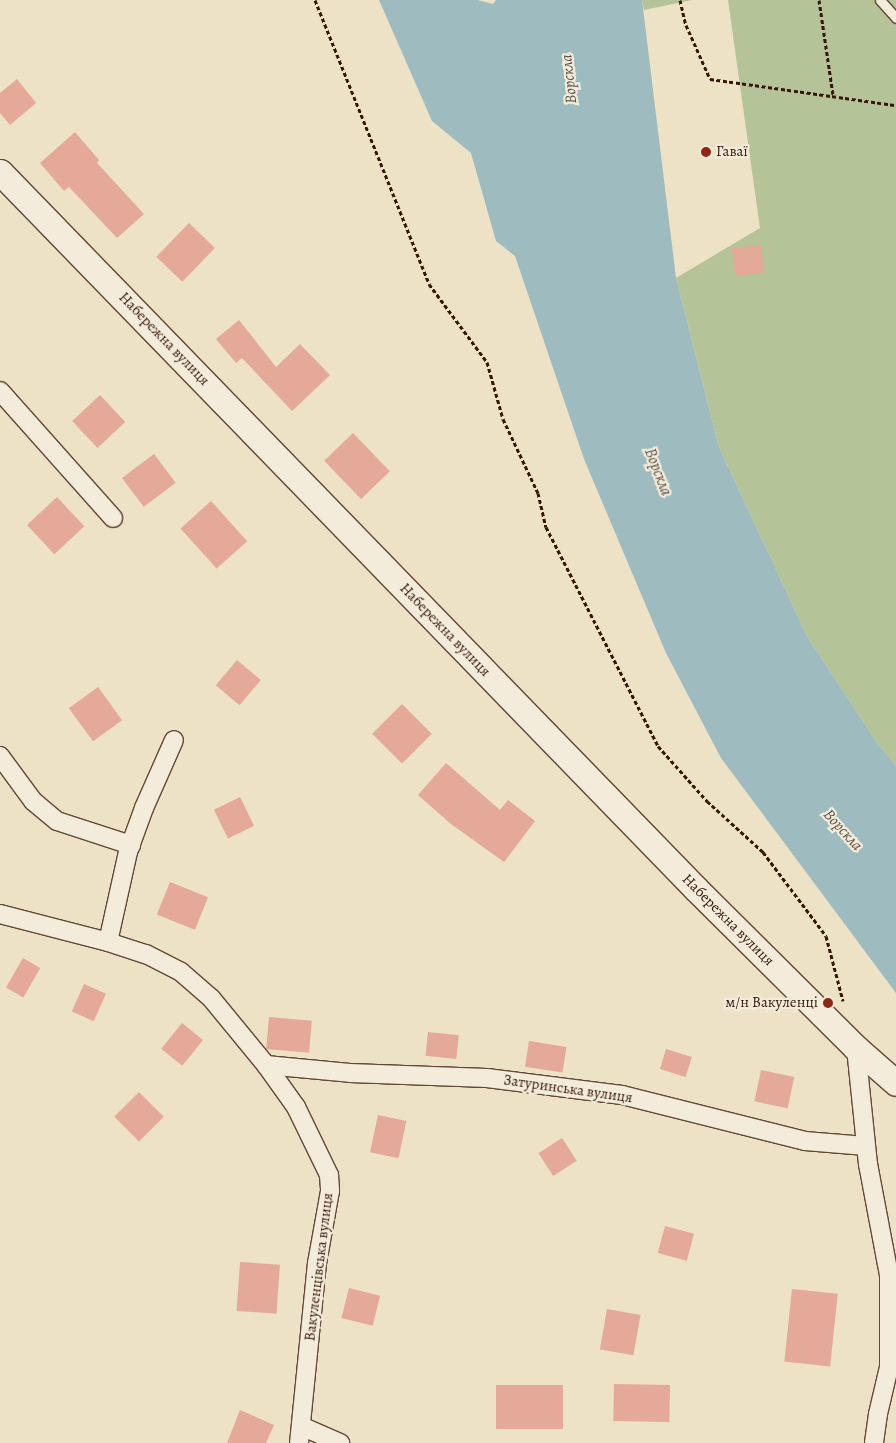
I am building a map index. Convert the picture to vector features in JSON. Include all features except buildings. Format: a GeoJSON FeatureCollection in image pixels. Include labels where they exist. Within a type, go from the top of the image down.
{"type":"FeatureCollection","features":[{"type":"Feature","properties":{"kind":"street","name":"Набережна вулиця"},"geometry":{"type":"LineString","coordinates":[[0,172],[220,396],[560,750],[856,1048],[896,1083]]}},
{"type":"Feature","properties":{"kind":"street"},"geometry":{"type":"LineString","coordinates":[[0,390],[113,518]]}},
{"type":"Feature","properties":{"kind":"street"},"geometry":{"type":"LineString","coordinates":[[108,942],[131,845],[144,808],[174,740]]}},
{"type":"Feature","properties":{"kind":"street"},"geometry":{"type":"LineString","coordinates":[[0,756],[33,801],[57,821],[131,845]]}},
{"type":"Feature","properties":{"kind":"street","name":"Вакуленцівська вулиця"},"geometry":{"type":"LineString","coordinates":[[0,914],[108,942],[146,954],[181,972],[212,998],[266,1065],[296,1107],[329,1175],[330,1191],[317,1263],[300,1435]]}},
{"type":"Feature","properties":{"kind":"street"},"geometry":{"type":"LineString","coordinates":[[856,1048],[866,1146],[890,1275],[889,1367],[878,1414],[874,1443]]}},
{"type":"Feature","properties":{"kind":"street","name":"Затуринська вулиця"},"geometry":{"type":"LineString","coordinates":[[266,1065],[350,1073],[487,1078],[622,1095],[805,1141],[866,1146]]}},
{"type":"Feature","properties":{"kind":"street"},"geometry":{"type":"LineString","coordinates":[[300,1435],[340,1443]]}},
{"type":"Feature","properties":{"kind":"lane"},"geometry":{"type":"LineString","coordinates":[[880,0],[896,18]]}},
{"type":"Feature","properties":{"kind":"path"},"geometry":{"type":"LineString","coordinates":[[315,0],[428,284],[487,362],[503,419],[538,493],[546,527],[658,746],[707,801],[763,852],[826,936],[843,1002],[838,1030]]}},
{"type":"Feature","properties":{"kind":"path"},"geometry":{"type":"LineString","coordinates":[[680,0],[686,25],[710,79],[833,95],[888,106],[896,105]]}},
{"type":"Feature","properties":{"kind":"path"},"geometry":{"type":"LineString","coordinates":[[819,0],[833,95]]}},
{"type":"Feature","properties":{"kind":"green space"},"geometry":{"type":"Polygon","coordinates":[[[642,0],[692,0],[644,10],[642,0]]]}},
{"type":"Feature","properties":{"kind":"green space"},"geometry":{"type":"Polygon","coordinates":[[[728,0],[896,0],[896,766],[875,740],[807,636],[719,447],[676,278],[760,228],[728,0]]]}},
{"type":"Feature","properties":{"kind":"water","name":"Ворскла"},"geometry":{"type":"Polygon","coordinates":[[[379,0],[477,0],[493,4],[496,0],[642,0],[676,278],[719,447],[807,636],[875,740],[896,766],[896,993],[721,758],[666,653],[584,459],[515,256],[496,241],[471,153],[432,121],[379,0]]]}},
{"type":"Feature","properties":{"kind":"place","name":"Гаваї"},"geometry":{"type":"Point","coordinates":[706,152]}},
{"type":"Feature","properties":{"kind":"place","name":"м/н Вакуленці"},"geometry":{"type":"Point","coordinates":[828,1003]}}]}
